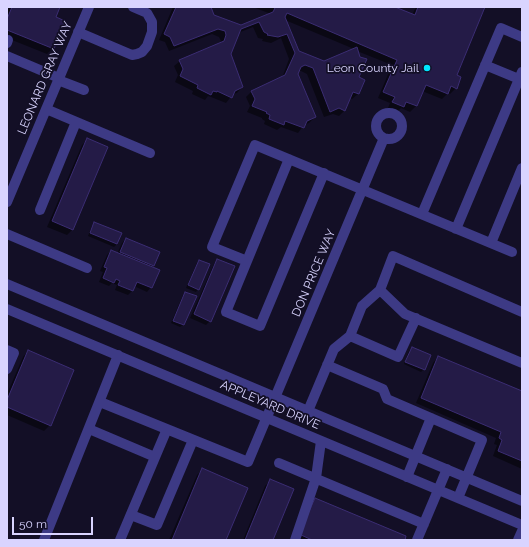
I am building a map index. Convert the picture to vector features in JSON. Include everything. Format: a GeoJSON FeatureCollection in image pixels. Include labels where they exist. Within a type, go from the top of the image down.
{"type":"FeatureCollection","features":[{"type":"Feature","properties":{"kind":"street","name":"LEONARD GRAY WAY"},"geometry":{"type":"LineString","coordinates":[[7,202],[89,7]]}},
{"type":"Feature","properties":{"kind":"street"},"geometry":{"type":"LineString","coordinates":[[78,32],[132,55],[142,52],[147,46],[152,32],[152,22],[146,13],[133,7]]}},
{"type":"Feature","properties":{"kind":"street"},"geometry":{"type":"LineString","coordinates":[[422,214],[501,28],[522,37]]}},
{"type":"Feature","properties":{"kind":"street"},"geometry":{"type":"LineString","coordinates":[[7,40],[7,43]]}},
{"type":"Feature","properties":{"kind":"street"},"geometry":{"type":"LineString","coordinates":[[7,56],[84,90]]}},
{"type":"Feature","properties":{"kind":"street"},"geometry":{"type":"LineString","coordinates":[[456,229],[520,76],[485,65]]}},
{"type":"Feature","properties":{"kind":"street"},"geometry":{"type":"LineString","coordinates":[[46,109],[150,153]]}},
{"type":"Feature","properties":{"kind":"street"},"geometry":{"type":"LineString","coordinates":[[40,210],[76,122]]}},
{"type":"Feature","properties":{"kind":"street","name":"DON PRICE WAY"},"geometry":{"type":"LineString","coordinates":[[193,440],[248,462],[384,138]]}},
{"type":"Feature","properties":{"kind":"street"},"geometry":{"type":"LineString","coordinates":[[247,261],[212,247],[255,145],[512,252]]}},
{"type":"Feature","properties":{"kind":"street"},"geometry":{"type":"LineString","coordinates":[[289,159],[226,312],[260,326],[324,173]]}},
{"type":"Feature","properties":{"kind":"street"},"geometry":{"type":"LineString","coordinates":[[491,243],[522,168]]}},
{"type":"Feature","properties":{"kind":"street"},"geometry":{"type":"LineString","coordinates":[[7,234],[87,268]]}},
{"type":"Feature","properties":{"kind":"street"},"geometry":{"type":"LineString","coordinates":[[308,411],[334,349],[350,336],[362,306],[380,290],[393,256],[522,312]]}},
{"type":"Feature","properties":{"kind":"street","name":"APPLEYARD DRIVE"},"geometry":{"type":"LineString","coordinates":[[7,284],[522,501]]}},
{"type":"Feature","properties":{"kind":"street"},"geometry":{"type":"LineString","coordinates":[[380,290],[405,314],[522,363]]}},
{"type":"Feature","properties":{"kind":"street","name":"APPLEYARD DRIVE"},"geometry":{"type":"LineString","coordinates":[[7,309],[522,525]]}},
{"type":"Feature","properties":{"kind":"street"},"geometry":{"type":"LineString","coordinates":[[350,336],[398,358],[416,318]]}},
{"type":"Feature","properties":{"kind":"street"},"geometry":{"type":"LineString","coordinates":[[7,350],[14,353],[7,369]]}},
{"type":"Feature","properties":{"kind":"street"},"geometry":{"type":"LineString","coordinates":[[44,540],[118,356]]}},
{"type":"Feature","properties":{"kind":"street"},"geometry":{"type":"LineString","coordinates":[[327,365],[383,389],[387,399],[482,440],[458,498]]}},
{"type":"Feature","properties":{"kind":"street"},"geometry":{"type":"LineString","coordinates":[[100,402],[193,440],[157,525],[130,515]]}},
{"type":"Feature","properties":{"kind":"street"},"geometry":{"type":"LineString","coordinates":[[407,477],[431,418]]}},
{"type":"Feature","properties":{"kind":"street"},"geometry":{"type":"LineString","coordinates":[[89,429],[155,457]]}},
{"type":"Feature","properties":{"kind":"street"},"geometry":{"type":"LineString","coordinates":[[120,540],[167,429]]}},
{"type":"Feature","properties":{"kind":"street"},"geometry":{"type":"LineString","coordinates":[[295,540],[316,478],[321,441]]}},
{"type":"Feature","properties":{"kind":"street"},"geometry":{"type":"LineString","coordinates":[[279,463],[424,524]]}},
{"type":"Feature","properties":{"kind":"street"},"geometry":{"type":"LineString","coordinates":[[418,540],[447,469]]}},
{"type":"Feature","properties":{"kind":"street"},"geometry":{"type":"LineString","coordinates":[[518,540],[522,531]]}},
{"type":"Feature","properties":{"kind":"building"},"geometry":{"type":"Polygon","coordinates":[[[12,7],[60,7],[56,17],[65,21],[54,49],[7,30],[7,19],[12,7]]]}},
{"type":"Feature","properties":{"kind":"building","name":"Leon County Jail"},"geometry":{"type":"Polygon","coordinates":[[[176,7],[211,7],[214,15],[241,25],[273,12],[275,8],[272,7],[395,7],[415,15],[418,7],[485,7],[457,75],[461,77],[457,89],[451,86],[448,94],[426,85],[417,106],[406,102],[404,107],[392,102],[395,97],[383,92],[397,60],[287,13],[285,17],[299,51],[324,61],[357,47],[360,57],[367,59],[359,77],[365,80],[359,94],[353,92],[345,111],[339,108],[330,112],[313,68],[305,65],[301,67],[298,74],[316,117],[307,121],[304,128],[285,121],[284,125],[269,119],[270,115],[266,113],[267,112],[252,106],[255,99],[251,91],[285,75],[295,53],[287,34],[278,37],[267,35],[268,34],[264,32],[259,22],[241,29],[231,54],[243,87],[235,91],[232,98],[217,91],[213,91],[211,95],[197,88],[198,85],[180,76],[183,69],[179,60],[224,41],[226,35],[225,31],[218,29],[174,46],[170,37],[164,34],[176,7]]]}},
{"type":"Feature","properties":{"kind":"building"},"geometry":{"type":"Polygon","coordinates":[[[87,138],[108,147],[73,230],[52,221],[87,138]]]}},
{"type":"Feature","properties":{"kind":"building"},"geometry":{"type":"Polygon","coordinates":[[[94,222],[122,233],[117,244],[90,233],[94,222]]]}},
{"type":"Feature","properties":{"kind":"building"},"geometry":{"type":"Polygon","coordinates":[[[126,238],[160,252],[154,266],[120,252],[126,238]]]}},
{"type":"Feature","properties":{"kind":"building"},"geometry":{"type":"Polygon","coordinates":[[[111,250],[160,270],[152,288],[137,282],[133,291],[118,285],[120,281],[116,279],[114,283],[103,278],[107,268],[104,267],[111,250]]]}},
{"type":"Feature","properties":{"kind":"building"},"geometry":{"type":"Polygon","coordinates":[[[217,259],[235,266],[211,322],[194,314],[217,259]]]}},
{"type":"Feature","properties":{"kind":"building"},"geometry":{"type":"Polygon","coordinates":[[[199,260],[210,264],[199,290],[188,285],[199,260]]]}},
{"type":"Feature","properties":{"kind":"building"},"geometry":{"type":"Polygon","coordinates":[[[185,292],[197,296],[184,325],[173,321],[185,292]]]}},
{"type":"Feature","properties":{"kind":"building"},"geometry":{"type":"Polygon","coordinates":[[[412,347],[431,355],[425,370],[405,362],[412,347]]]}},
{"type":"Feature","properties":{"kind":"building"},"geometry":{"type":"Polygon","coordinates":[[[28,350],[74,370],[51,426],[7,407],[7,400],[28,350]]]}},
{"type":"Feature","properties":{"kind":"building"},"geometry":{"type":"Polygon","coordinates":[[[438,356],[522,391],[522,461],[498,451],[502,440],[499,438],[501,432],[421,398],[438,356]]]}},
{"type":"Feature","properties":{"kind":"building"},"geometry":{"type":"Polygon","coordinates":[[[202,468],[248,488],[226,540],[172,540],[202,468]]]}},
{"type":"Feature","properties":{"kind":"building"},"geometry":{"type":"Polygon","coordinates":[[[270,479],[294,489],[273,540],[245,540],[270,479]]]}},
{"type":"Feature","properties":{"kind":"building"},"geometry":{"type":"Polygon","coordinates":[[[315,498],[406,536],[405,540],[312,540],[299,534],[315,498]]]}},
{"type":"Feature","properties":{"kind":"place","name":"Leon County Jail"},"geometry":{"type":"Point","coordinates":[427,68]}}]}
